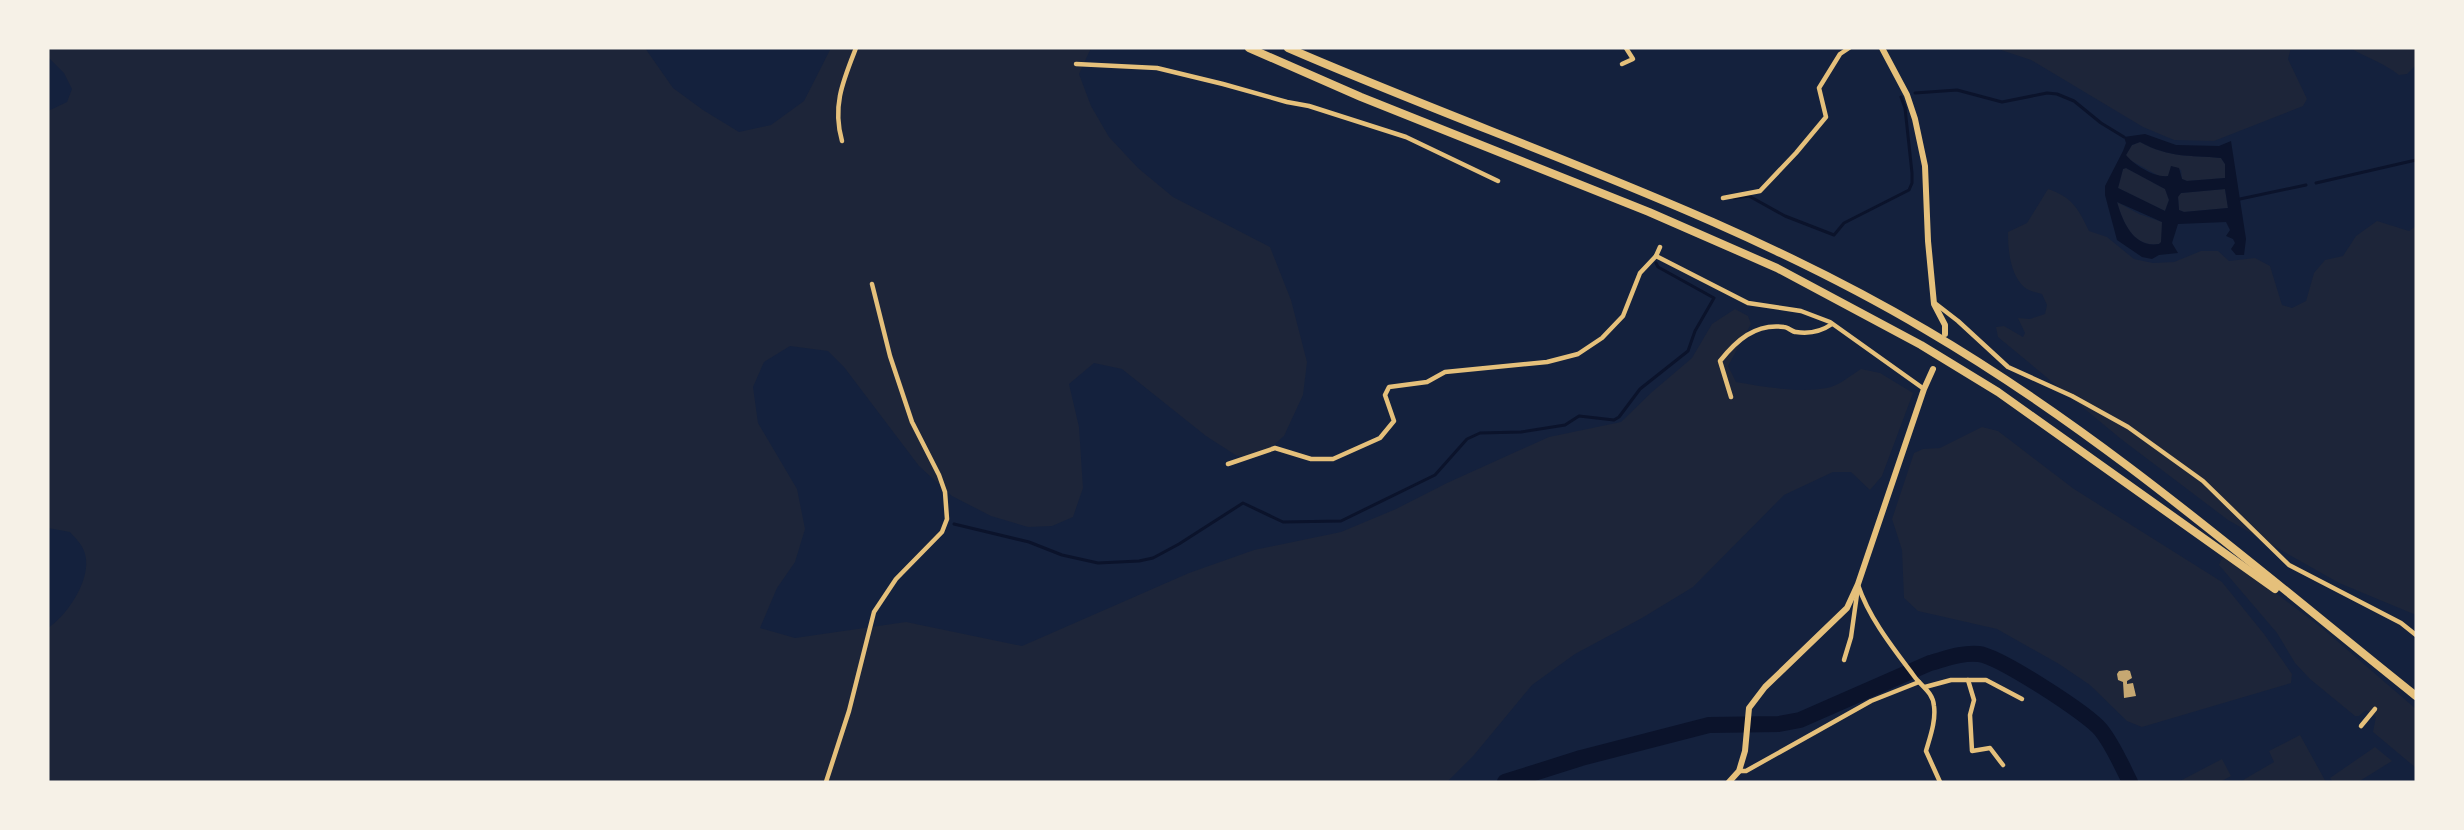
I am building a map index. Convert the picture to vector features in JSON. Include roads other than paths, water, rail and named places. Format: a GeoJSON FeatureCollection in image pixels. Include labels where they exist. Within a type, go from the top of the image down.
{"type":"FeatureCollection","features":[{"type":"Feature","properties":{"kind":"highway"},"geometry":{"type":"LineString","coordinates":[[1243,48],[1278,61]]}},
{"type":"Feature","properties":{"kind":"highway"},"geometry":{"type":"LineString","coordinates":[[1249,48],[1681,226],[1777,268],[1911,339],[1998,392],[2253,574],[2309,611]]}},
{"type":"Feature","properties":{"kind":"highway"},"geometry":{"type":"LineString","coordinates":[[1288,48],[1372,85],[1652,196],[1800,263],[1924,328],[2025,391],[2092,438],[2416,696]]}},
{"type":"Feature","properties":{"kind":"main road"},"geometry":{"type":"LineString","coordinates":[[1882,48],[1907,95],[1915,119],[1925,166],[1927,231],[1935,304],[1945,325],[1945,334]]}},
{"type":"Feature","properties":{"kind":"main road"},"geometry":{"type":"LineString","coordinates":[[1729,782],[1739,771],[1745,751],[1749,708],[1765,687],[1847,608],[1858,584],[1924,388],[1934,369]]}},
{"type":"Feature","properties":{"kind":"street"},"geometry":{"type":"LineString","coordinates":[[842,141],[838,128],[837,103],[856,48]]}},
{"type":"Feature","properties":{"kind":"street"},"geometry":{"type":"LineString","coordinates":[[1622,64],[1633,59],[1626,48]]}},
{"type":"Feature","properties":{"kind":"street"},"geometry":{"type":"LineString","coordinates":[[1723,198],[1760,191],[1796,153],[1826,117],[1819,88],[1840,54],[1849,48]]}},
{"type":"Feature","properties":{"kind":"street"},"geometry":{"type":"LineString","coordinates":[[1076,64],[1157,68],[1309,106],[1406,137],[1498,181]]}},
{"type":"Feature","properties":{"kind":"street"},"geometry":{"type":"LineString","coordinates":[[1228,464],[1275,448],[1311,459],[1333,459],[1380,438],[1394,421],[1385,395],[1389,387],[1427,382],[1445,372],[1547,362],[1578,354],[1602,338],[1623,316],[1640,273],[1656,256],[1660,247]]}},
{"type":"Feature","properties":{"kind":"street"},"geometry":{"type":"LineString","coordinates":[[1656,256],[1748,303],[1801,311],[1832,324],[1924,388]]}},
{"type":"Feature","properties":{"kind":"street"},"geometry":{"type":"LineString","coordinates":[[826,782],[849,711],[874,612],[896,579],[942,532],[947,519],[945,492],[939,475],[912,422],[890,356],[872,284]]}},
{"type":"Feature","properties":{"kind":"street"},"geometry":{"type":"LineString","coordinates":[[1935,304],[1958,321],[2008,367],[2072,396],[2128,427],[2203,481],[2289,566],[2401,623],[2416,635]]}},
{"type":"Feature","properties":{"kind":"street"},"geometry":{"type":"LineString","coordinates":[[1731,397],[1720,361],[1736,341],[1758,329],[1785,327],[1795,332],[1823,331],[1832,324]]}},
{"type":"Feature","properties":{"kind":"street"},"geometry":{"type":"LineString","coordinates":[[1844,660],[1851,637],[1858,584]]}},
{"type":"Feature","properties":{"kind":"street"},"geometry":{"type":"LineString","coordinates":[[1858,584],[1875,621],[1903,662],[1932,698],[1935,708],[1926,751],[1940,782]]}},
{"type":"Feature","properties":{"kind":"street"},"geometry":{"type":"LineString","coordinates":[[1739,771],[1746,771],[1871,700],[1917,680]]}},
{"type":"Feature","properties":{"kind":"street"},"geometry":{"type":"LineString","coordinates":[[1925,687],[1951,680],[1986,680],[2022,699]]}},
{"type":"Feature","properties":{"kind":"street"},"geometry":{"type":"LineString","coordinates":[[1968,680],[1974,700],[1970,716],[1972,751],[1990,747],[2003,765]]}},
{"type":"Feature","properties":{"kind":"street"},"geometry":{"type":"LineString","coordinates":[[2361,726],[2375,709]]}},
{"type":"Feature","properties":{"kind":"waterway"},"geometry":{"type":"LineString","coordinates":[[1915,93],[1957,90],[2002,102],[2047,93],[2057,94],[2074,101],[2101,123],[2124,137]]}},
{"type":"Feature","properties":{"kind":"waterway"},"geometry":{"type":"LineString","coordinates":[[1734,198],[1749,196],[1785,216],[1834,235],[1844,223],[1909,190],[1912,173],[1905,108],[1901,97]]}},
{"type":"Feature","properties":{"kind":"waterway"},"geometry":{"type":"LineString","coordinates":[[2316,183],[2416,160]]}},
{"type":"Feature","properties":{"kind":"waterway"},"geometry":{"type":"LineString","coordinates":[[2240,199],[2306,185]]}},
{"type":"Feature","properties":{"kind":"waterway"},"geometry":{"type":"LineString","coordinates":[[954,524],[1029,542],[1062,555],[1098,563],[1139,561],[1153,558],[1179,544],[1243,503],[1283,522],[1341,521],[1435,475],[1467,439],[1480,433],[1521,432],[1565,425],[1579,416],[1614,420],[1619,417],[1640,389],[1688,351],[1695,331],[1714,298],[1658,267],[1656,263]]}},
{"type":"Feature","properties":{"kind":"waterway"},"geometry":{"type":"LineString","coordinates":[[1505,782],[1581,758],[1709,725],[1779,724],[1800,720],[1930,663],[1967,654],[1990,657],[2079,711],[2101,730],[2130,782]]}}]}
